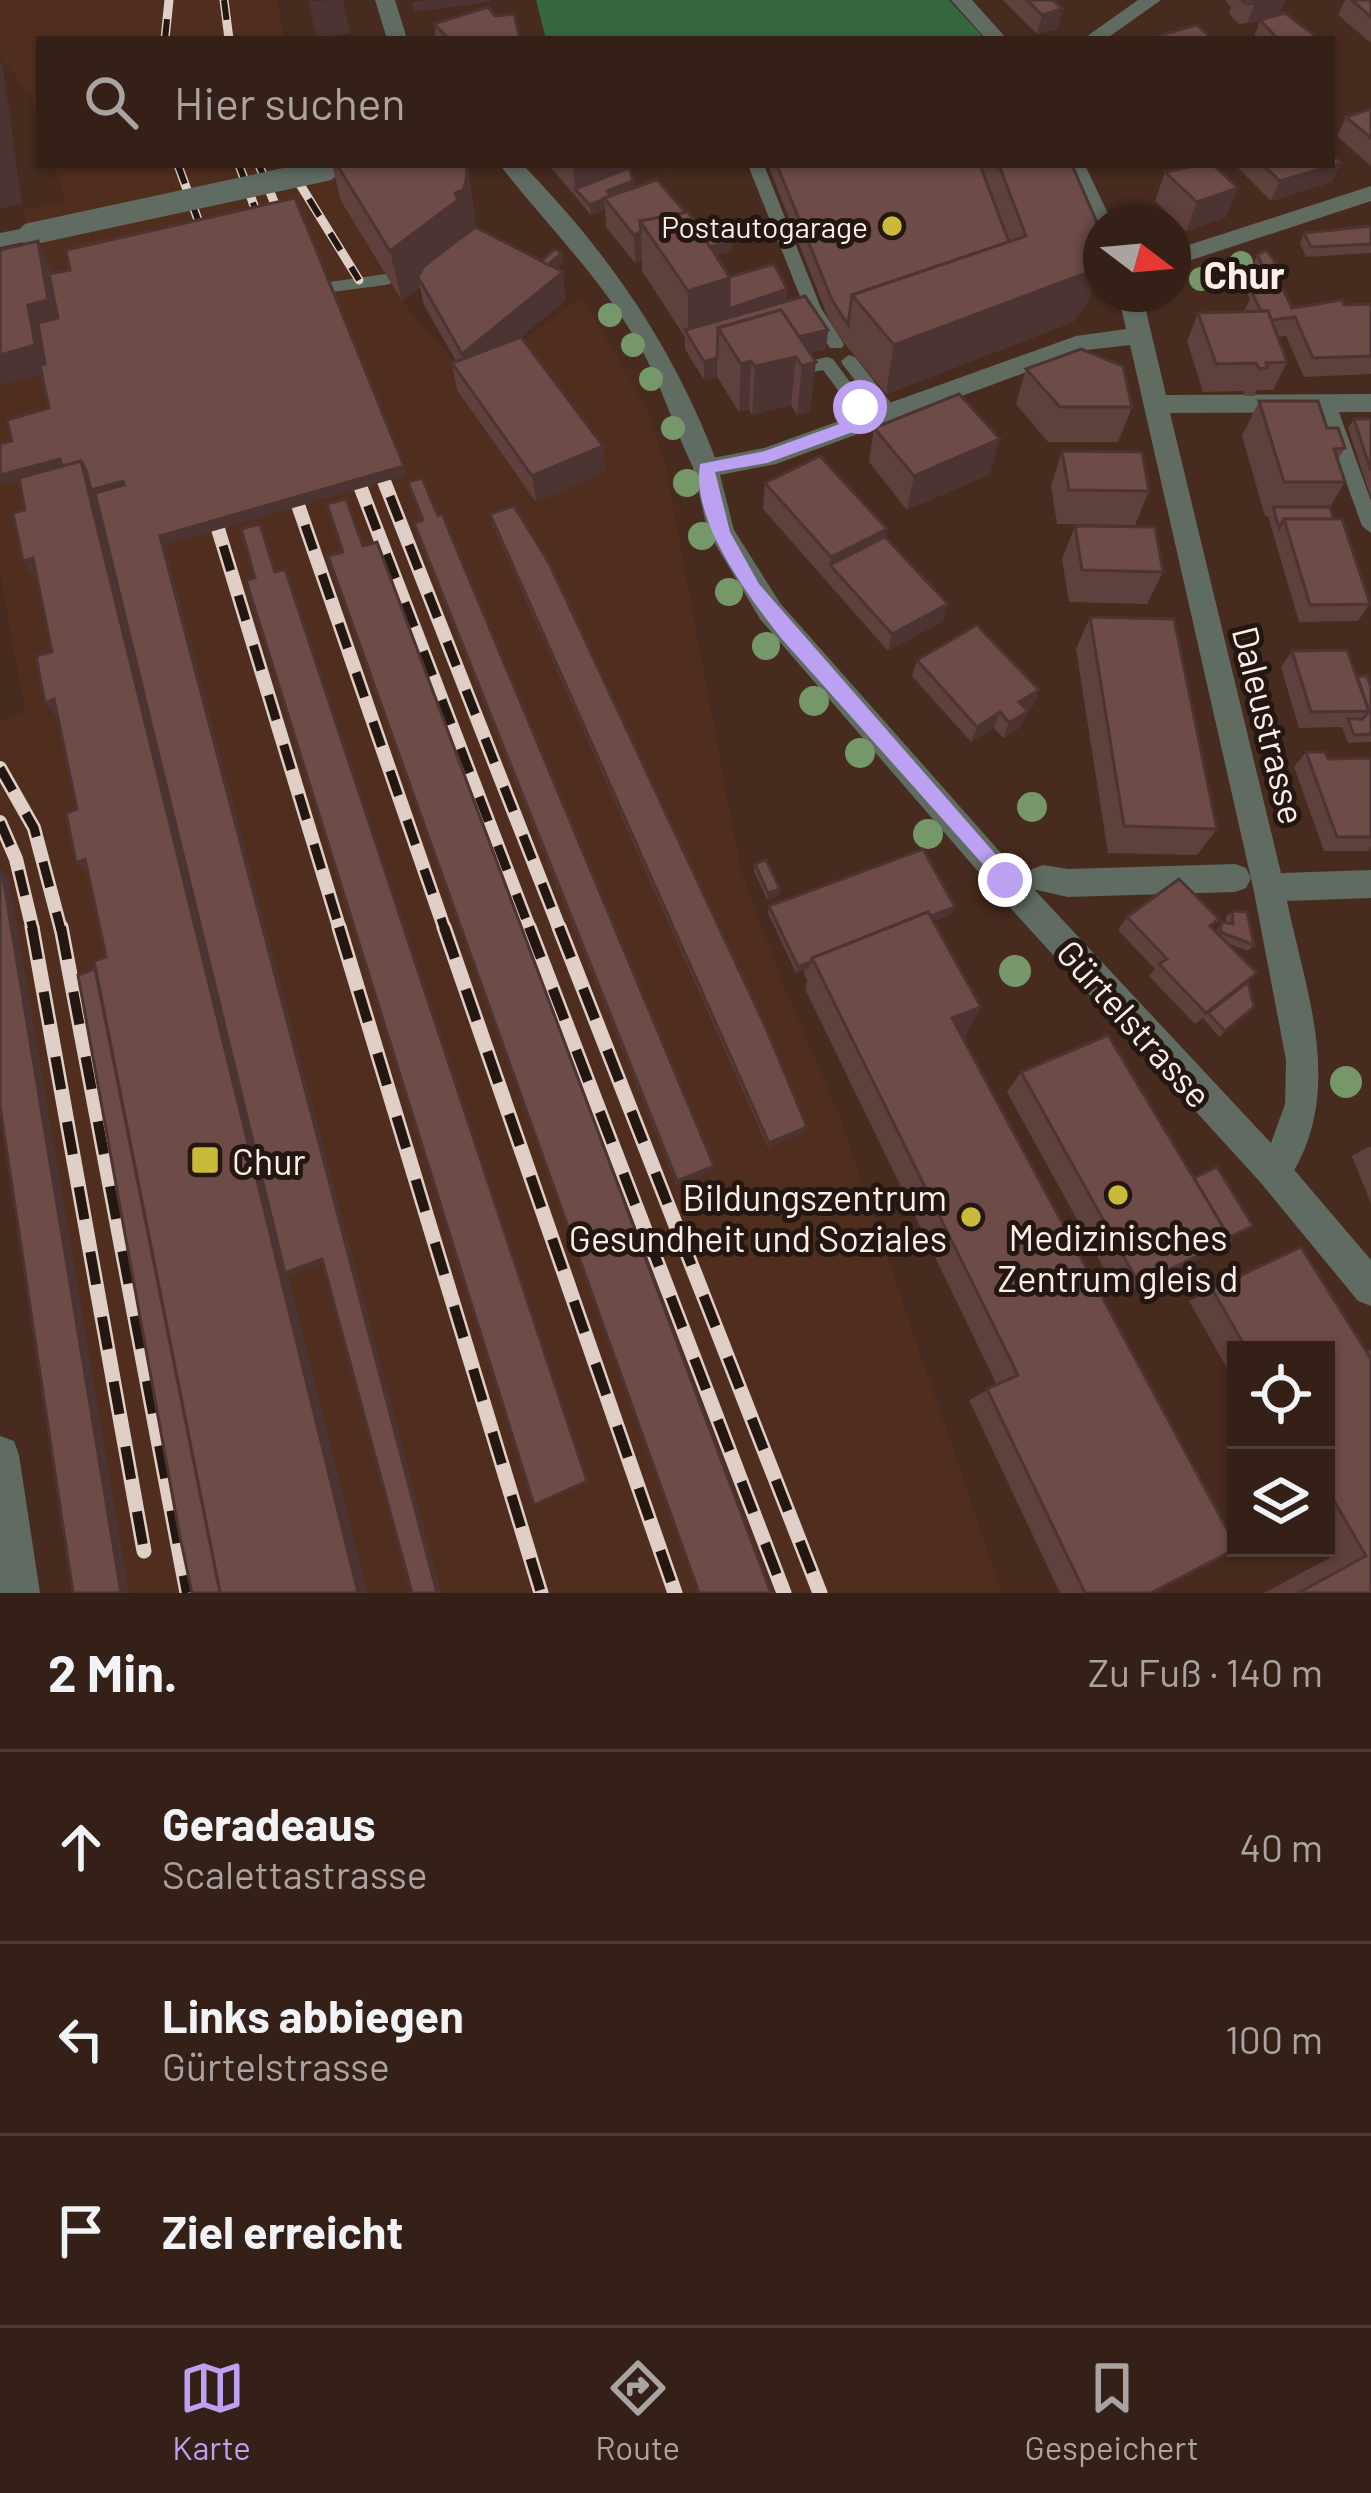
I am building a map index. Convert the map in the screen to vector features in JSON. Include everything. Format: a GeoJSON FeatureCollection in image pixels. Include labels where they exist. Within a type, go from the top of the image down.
{"type":"FeatureCollection","features":[{"type":"Feature","properties":{"kind":"street"},"geometry":{"type":"LineString","coordinates":[[385,0],[396,36]]}},
{"type":"Feature","properties":{"kind":"street"},"geometry":{"type":"LineString","coordinates":[[961,0],[994,36]]}},
{"type":"Feature","properties":{"kind":"street"},"geometry":{"type":"LineString","coordinates":[[1097,36],[1151,0]]}},
{"type":"Feature","properties":{"kind":"street"},"geometry":{"type":"LineString","coordinates":[[0,240],[336,168]]}},
{"type":"Feature","properties":{"kind":"street","name":"Gürtelstrasse"},"geometry":{"type":"LineString","coordinates":[[514,168],[576,232],[626,300],[685,404],[721,532],[753,589],[1156,1046],[1274,1171],[1371,1288]]}},
{"type":"Feature","properties":{"kind":"street"},"geometry":{"type":"LineString","coordinates":[[1075,168],[1092,204]]}},
{"type":"Feature","properties":{"kind":"street"},"geometry":{"type":"LineString","coordinates":[[1191,252],[1371,193]]}},
{"type":"Feature","properties":{"kind":"street","name":"Daleustrasse"},"geometry":{"type":"LineString","coordinates":[[1133,312],[1269,887],[1305,1089],[1294,1142],[1274,1171]]}},
{"type":"Feature","properties":{"kind":"street"},"geometry":{"type":"LineString","coordinates":[[706,468],[767,457],[1084,342],[1138,336]]}},
{"type":"Feature","properties":{"kind":"street"},"geometry":{"type":"LineString","coordinates":[[1154,404],[1371,404]]}},
{"type":"Feature","properties":{"kind":"street"},"geometry":{"type":"LineString","coordinates":[[1043,878],[1068,883],[1235,878]]}},
{"type":"Feature","properties":{"kind":"street"},"geometry":{"type":"LineString","coordinates":[[1269,887],[1371,884]]}},
{"type":"Feature","properties":{"kind":"street"},"geometry":{"type":"LineString","coordinates":[[0,1455],[20,1593]]}},
{"type":"Feature","properties":{"kind":"lane"},"geometry":{"type":"LineString","coordinates":[[757,168],[813,309],[836,344]]}},
{"type":"Feature","properties":{"kind":"lane"},"geometry":{"type":"LineString","coordinates":[[273,298],[336,282],[386,280],[411,272],[427,257]]}},
{"type":"Feature","properties":{"kind":"lane"},"geometry":{"type":"LineString","coordinates":[[849,361],[879,416]]}},
{"type":"Feature","properties":{"kind":"lane"},"geometry":{"type":"LineString","coordinates":[[808,367],[827,363],[879,416]]}},
{"type":"Feature","properties":{"kind":"lane"},"geometry":{"type":"LineString","coordinates":[[1327,404],[1371,526]]}},
{"type":"Feature","properties":{"kind":"shaded area"},"geometry":{"type":"Polygon","coordinates":[[[0,0],[277,0],[283,36],[36,36],[36,112],[30,94],[0,57],[0,0]]]}},
{"type":"Feature","properties":{"kind":"shaded area"},"geometry":{"type":"Polygon","coordinates":[[[55,168],[336,168],[402,301],[467,379],[582,297],[649,413],[665,464],[741,871],[839,1115],[1002,1593],[74,1593],[0,1106],[0,721],[25,712],[0,574],[0,272],[32,252],[24,210],[66,201],[55,168]]]}},
{"type":"Feature","properties":{"kind":"green space"},"geometry":{"type":"Polygon","coordinates":[[[536,0],[949,0],[982,36],[545,36],[536,0]]]}},
{"type":"Feature","properties":{"kind":"building"},"geometry":{"type":"Polygon","coordinates":[[[1027,0],[1053,0],[1062,9],[1042,15],[1027,0]]]}},
{"type":"Feature","properties":{"kind":"building"},"geometry":{"type":"Polygon","coordinates":[[[1352,0],[1371,0],[1371,17],[1352,0]]]}},
{"type":"Feature","properties":{"kind":"building"},"geometry":{"type":"Polygon","coordinates":[[[488,7],[495,16],[514,14],[519,36],[446,36],[434,24],[488,7]]]}},
{"type":"Feature","properties":{"kind":"building"},"geometry":{"type":"Polygon","coordinates":[[[1285,13],[1315,36],[1275,36],[1260,20],[1285,13]]]}},
{"type":"Feature","properties":{"kind":"building"},"geometry":{"type":"Polygon","coordinates":[[[1197,25],[1209,36],[1158,36],[1197,25]]]}},
{"type":"Feature","properties":{"kind":"building"},"geometry":{"type":"Polygon","coordinates":[[[1371,109],[1371,138],[1346,117],[1371,109]]]}},
{"type":"Feature","properties":{"kind":"building"},"geometry":{"type":"Polygon","coordinates":[[[339,168],[467,168],[463,190],[455,193],[458,200],[390,251],[339,168]]]}},
{"type":"Feature","properties":{"kind":"building"},"geometry":{"type":"Polygon","coordinates":[[[629,168],[633,181],[607,191],[611,196],[590,205],[575,189],[629,168]]]}},
{"type":"Feature","properties":{"kind":"building","name":"Postautogarage"},"geometry":{"type":"Polygon","coordinates":[[[778,168],[981,168],[1009,242],[852,295],[848,325],[832,300],[778,168]]]}},
{"type":"Feature","properties":{"kind":"building"},"geometry":{"type":"Polygon","coordinates":[[[1000,168],[1073,168],[1089,204],[1083,204],[1083,274],[894,345],[852,295],[1026,236],[1000,168]]]}},
{"type":"Feature","properties":{"kind":"building"},"geometry":{"type":"Polygon","coordinates":[[[1216,168],[1238,188],[1197,202],[1165,172],[1216,168]]]}},
{"type":"Feature","properties":{"kind":"building"},"geometry":{"type":"Polygon","coordinates":[[[1266,168],[1324,168],[1280,181],[1266,168]]]}},
{"type":"Feature","properties":{"kind":"building"},"geometry":{"type":"Polygon","coordinates":[[[657,180],[686,213],[640,221],[641,232],[634,235],[604,198],[657,180]]]}},
{"type":"Feature","properties":{"kind":"building"},"geometry":{"type":"Polygon","coordinates":[[[295,198],[404,466],[160,536],[437,1593],[412,1593],[322,1259],[285,1273],[95,493],[124,485],[123,481],[91,490],[81,461],[62,466],[60,459],[0,475],[0,444],[12,441],[7,420],[49,408],[38,323],[58,318],[49,274],[70,270],[66,250],[295,198]]]}},
{"type":"Feature","properties":{"kind":"building"},"geometry":{"type":"Polygon","coordinates":[[[688,212],[730,278],[688,291],[640,221],[688,212]]]}},
{"type":"Feature","properties":{"kind":"building"},"geometry":{"type":"Polygon","coordinates":[[[724,225],[732,241],[710,247],[699,230],[724,225]]]}},
{"type":"Feature","properties":{"kind":"building"},"geometry":{"type":"Polygon","coordinates":[[[1371,226],[1371,244],[1311,247],[1304,233],[1371,226]]]}},
{"type":"Feature","properties":{"kind":"building"},"geometry":{"type":"Polygon","coordinates":[[[475,227],[563,272],[462,354],[418,277],[424,266],[475,227]]]}},
{"type":"Feature","properties":{"kind":"building"},"geometry":{"type":"Polygon","coordinates":[[[38,241],[48,300],[28,305],[35,345],[0,355],[0,250],[38,241]]]}},
{"type":"Feature","properties":{"kind":"building"},"geometry":{"type":"Polygon","coordinates":[[[555,249],[562,253],[548,265],[541,261],[555,249]]]}},
{"type":"Feature","properties":{"kind":"building"},"geometry":{"type":"Polygon","coordinates":[[[1266,250],[1276,263],[1271,267],[1262,265],[1257,255],[1266,250]]]}},
{"type":"Feature","properties":{"kind":"building"},"geometry":{"type":"Polygon","coordinates":[[[774,264],[787,289],[729,309],[729,277],[774,264]]]}},
{"type":"Feature","properties":{"kind":"building"},"geometry":{"type":"Polygon","coordinates":[[[1274,271],[1292,308],[1342,300],[1344,305],[1371,304],[1371,356],[1313,358],[1295,317],[1271,320],[1252,293],[1265,292],[1255,272],[1274,271]]]}},
{"type":"Feature","properties":{"kind":"building"},"geometry":{"type":"Polygon","coordinates":[[[805,296],[828,330],[799,337],[781,310],[718,328],[717,358],[704,362],[685,330],[805,296]]]}},
{"type":"Feature","properties":{"kind":"building"},"geometry":{"type":"Polygon","coordinates":[[[781,310],[816,362],[802,366],[796,357],[755,366],[751,361],[741,364],[718,328],[781,310]]]}},
{"type":"Feature","properties":{"kind":"building"},"geometry":{"type":"Polygon","coordinates":[[[1268,311],[1287,362],[1266,363],[1267,368],[1259,369],[1256,363],[1216,364],[1198,313],[1268,311]]]}},
{"type":"Feature","properties":{"kind":"building"},"geometry":{"type":"Polygon","coordinates":[[[521,337],[603,446],[532,476],[452,363],[521,337]]]}},
{"type":"Feature","properties":{"kind":"building"},"geometry":{"type":"Polygon","coordinates":[[[1081,349],[1123,366],[1132,407],[1060,407],[1026,369],[1081,349]]]}},
{"type":"Feature","properties":{"kind":"building"},"geometry":{"type":"Polygon","coordinates":[[[959,394],[1000,439],[914,476],[874,428],[959,394]]]}},
{"type":"Feature","properties":{"kind":"building"},"geometry":{"type":"Polygon","coordinates":[[[1259,401],[1318,401],[1327,428],[1338,428],[1345,448],[1334,449],[1345,482],[1284,482],[1259,401]]]}},
{"type":"Feature","properties":{"kind":"building"},"geometry":{"type":"Polygon","coordinates":[[[1354,419],[1371,419],[1371,471],[1354,419]]]}},
{"type":"Feature","properties":{"kind":"building"},"geometry":{"type":"Polygon","coordinates":[[[1062,451],[1142,452],[1149,491],[1069,490],[1062,451]]]}},
{"type":"Feature","properties":{"kind":"building"},"geometry":{"type":"Polygon","coordinates":[[[820,456],[887,529],[831,557],[765,483],[820,456]]]}},
{"type":"Feature","properties":{"kind":"building"},"geometry":{"type":"Polygon","coordinates":[[[81,461],[358,1593],[220,1593],[94,961],[106,957],[85,859],[76,863],[66,813],[77,809],[54,699],[45,703],[36,656],[52,652],[33,558],[23,561],[13,513],[25,510],[19,478],[81,461]]]}},
{"type":"Feature","properties":{"kind":"building"},"geometry":{"type":"Polygon","coordinates":[[[422,478],[438,516],[442,514],[714,1166],[677,1181],[414,523],[423,520],[408,482],[422,478]]]}},
{"type":"Feature","properties":{"kind":"building"},"geometry":{"type":"Polygon","coordinates":[[[346,499],[363,546],[377,542],[771,1593],[699,1593],[328,556],[343,552],[327,504],[346,499]]]}},
{"type":"Feature","properties":{"kind":"building"},"geometry":{"type":"Polygon","coordinates":[[[514,506],[549,563],[766,1028],[807,1127],[769,1143],[490,514],[514,506]]]}},
{"type":"Feature","properties":{"kind":"building"},"geometry":{"type":"Polygon","coordinates":[[[1273,507],[1330,507],[1333,519],[1284,519],[1279,528],[1273,507]]]}},
{"type":"Feature","properties":{"kind":"building"},"geometry":{"type":"Polygon","coordinates":[[[1284,519],[1342,519],[1370,604],[1310,605],[1284,519]]]}},
{"type":"Feature","properties":{"kind":"building"},"geometry":{"type":"Polygon","coordinates":[[[260,524],[275,572],[285,569],[587,1481],[534,1505],[246,580],[255,578],[241,529],[260,524]]]}},
{"type":"Feature","properties":{"kind":"building"},"geometry":{"type":"Polygon","coordinates":[[[1075,526],[1155,527],[1163,572],[1082,570],[1075,526]]]}},
{"type":"Feature","properties":{"kind":"building"},"geometry":{"type":"Polygon","coordinates":[[[885,537],[948,604],[892,634],[830,565],[885,537]]]}},
{"type":"Feature","properties":{"kind":"building"},"geometry":{"type":"Polygon","coordinates":[[[1090,617],[1174,619],[1217,829],[1124,826],[1090,617]]]}},
{"type":"Feature","properties":{"kind":"building"},"geometry":{"type":"Polygon","coordinates":[[[977,625],[1039,690],[1019,702],[1028,711],[1009,723],[1000,712],[977,727],[917,660],[977,625]]]}},
{"type":"Feature","properties":{"kind":"building"},"geometry":{"type":"Polygon","coordinates":[[[1347,650],[1369,711],[1311,712],[1292,651],[1347,650]]]}},
{"type":"Feature","properties":{"kind":"building"},"geometry":{"type":"Polygon","coordinates":[[[1357,676],[1367,676],[1371,687],[1371,734],[1354,735],[1348,719],[1363,719],[1369,711],[1357,676]]]}},
{"type":"Feature","properties":{"kind":"building"},"geometry":{"type":"Polygon","coordinates":[[[1306,752],[1325,752],[1328,759],[1371,758],[1371,837],[1337,837],[1306,752]]]}},
{"type":"Feature","properties":{"kind":"building"},"geometry":{"type":"Polygon","coordinates":[[[923,849],[955,907],[931,916],[928,912],[798,967],[769,906],[923,849]]]}},
{"type":"Feature","properties":{"kind":"building"},"geometry":{"type":"Polygon","coordinates":[[[766,860],[780,889],[768,893],[755,864],[766,860]]]}},
{"type":"Feature","properties":{"kind":"building"},"geometry":{"type":"Polygon","coordinates":[[[0,871],[121,1593],[73,1593],[0,1106],[0,871]]]}},
{"type":"Feature","properties":{"kind":"building"},"geometry":{"type":"Polygon","coordinates":[[[1179,879],[1219,919],[1210,926],[1257,973],[1206,1013],[1159,964],[1167,959],[1127,917],[1179,879]]]}},
{"type":"Feature","properties":{"kind":"building"},"geometry":{"type":"Polygon","coordinates":[[[1232,911],[1247,912],[1254,945],[1220,932],[1222,922],[1233,924],[1232,911]]]}},
{"type":"Feature","properties":{"kind":"building","name":"Bildungszentrum Gesundheit und Soziales"},"geometry":{"type":"Polygon","coordinates":[[[928,912],[981,1007],[952,1018],[1227,1529],[1227,1553],[1151,1593],[1085,1593],[987,1389],[1018,1375],[812,958],[928,912]]]}},
{"type":"Feature","properties":{"kind":"building"},"geometry":{"type":"Polygon","coordinates":[[[95,969],[220,1593],[192,1593],[179,1532],[78,975],[95,969]]]}},
{"type":"Feature","properties":{"kind":"building"},"geometry":{"type":"Polygon","coordinates":[[[1248,982],[1254,1007],[1225,1031],[1208,1013],[1248,982]]]}},
{"type":"Feature","properties":{"kind":"building","name":"Medizinisches Zentrum gleis d"},"geometry":{"type":"Polygon","coordinates":[[[1108,1035],[1231,1240],[1139,1284],[1021,1072],[1108,1035]]]}},
{"type":"Feature","properties":{"kind":"building"},"geometry":{"type":"Polygon","coordinates":[[[1217,1167],[1253,1226],[1229,1237],[1194,1178],[1217,1167]]]}},
{"type":"Feature","properties":{"kind":"building"},"geometry":{"type":"Polygon","coordinates":[[[1301,1247],[1371,1359],[1371,1593],[1298,1593],[1366,1556],[1335,1503],[1335,1341],[1242,1341],[1212,1289],[1301,1247]]]}},
{"type":"Feature","properties":{"kind":"railway"},"geometry":{"type":"LineString","coordinates":[[165,36],[169,0]]}},
{"type":"Feature","properties":{"kind":"railway"},"geometry":{"type":"LineString","coordinates":[[224,0],[229,36]]}},
{"type":"Feature","properties":{"kind":"railway"},"geometry":{"type":"LineString","coordinates":[[179,168],[209,250]]}},
{"type":"Feature","properties":{"kind":"railway"},"geometry":{"type":"LineString","coordinates":[[240,168],[266,238]]}},
{"type":"Feature","properties":{"kind":"railway"},"geometry":{"type":"LineString","coordinates":[[260,168],[288,236]]}},
{"type":"Feature","properties":{"kind":"railway"},"geometry":{"type":"LineString","coordinates":[[290,168],[359,280]]}},
{"type":"Feature","properties":{"kind":"railway"},"geometry":{"type":"LineString","coordinates":[[371,448],[560,930]]}},
{"type":"Feature","properties":{"kind":"railway"},"geometry":{"type":"LineString","coordinates":[[349,457],[530,930]]}},
{"type":"Feature","properties":{"kind":"railway"},"geometry":{"type":"LineString","coordinates":[[288,476],[445,930]]}},
{"type":"Feature","properties":{"kind":"railway"},"geometry":{"type":"LineString","coordinates":[[208,496],[340,930]]}},
{"type":"Feature","properties":{"kind":"railway"},"geometry":{"type":"LineString","coordinates":[[0,768],[34,828],[61,930]]}},
{"type":"Feature","properties":{"kind":"railway"},"geometry":{"type":"LineString","coordinates":[[0,822],[16,859],[33,930]]}},
{"type":"Feature","properties":{"kind":"railway"},"geometry":{"type":"LineString","coordinates":[[32,927],[144,1551]]}},
{"type":"Feature","properties":{"kind":"railway"},"geometry":{"type":"LineString","coordinates":[[61,927],[187,1593]]}},
{"type":"Feature","properties":{"kind":"railway"},"geometry":{"type":"LineString","coordinates":[[339,927],[541,1593]]}},
{"type":"Feature","properties":{"kind":"railway"},"geometry":{"type":"LineString","coordinates":[[444,927],[675,1593]]}},
{"type":"Feature","properties":{"kind":"railway"},"geometry":{"type":"LineString","coordinates":[[529,927],[784,1593]]}},
{"type":"Feature","properties":{"kind":"railway"},"geometry":{"type":"LineString","coordinates":[[559,927],[820,1593]]}},
{"type":"Feature","properties":{"kind":"place","name":"Postautogarage"},"geometry":{"type":"Point","coordinates":[892,226]}},
{"type":"Feature","properties":{"kind":"place","name":"Chur"},"geometry":{"type":"Point","coordinates":[205,1160]}},
{"type":"Feature","properties":{"kind":"place","name":"Medizinisches Zentrum gleis d"},"geometry":{"type":"Point","coordinates":[1118,1195]}},
{"type":"Feature","properties":{"kind":"place","name":"Bildungszentrum Gesundheit und Soziales"},"geometry":{"type":"Point","coordinates":[971,1217]}},
{"type":"Feature","properties":{"kind":"district","name":"Chur"},"geometry":{"type":"Point","coordinates":[1244,273]}},
{"type":"Feature","properties":{"kind":"route"},"geometry":{"type":"LineString","coordinates":[[860,407],[869,420],[767,457],[706,468],[721,532],[753,589],[788,632],[1005,880]]}}]}
